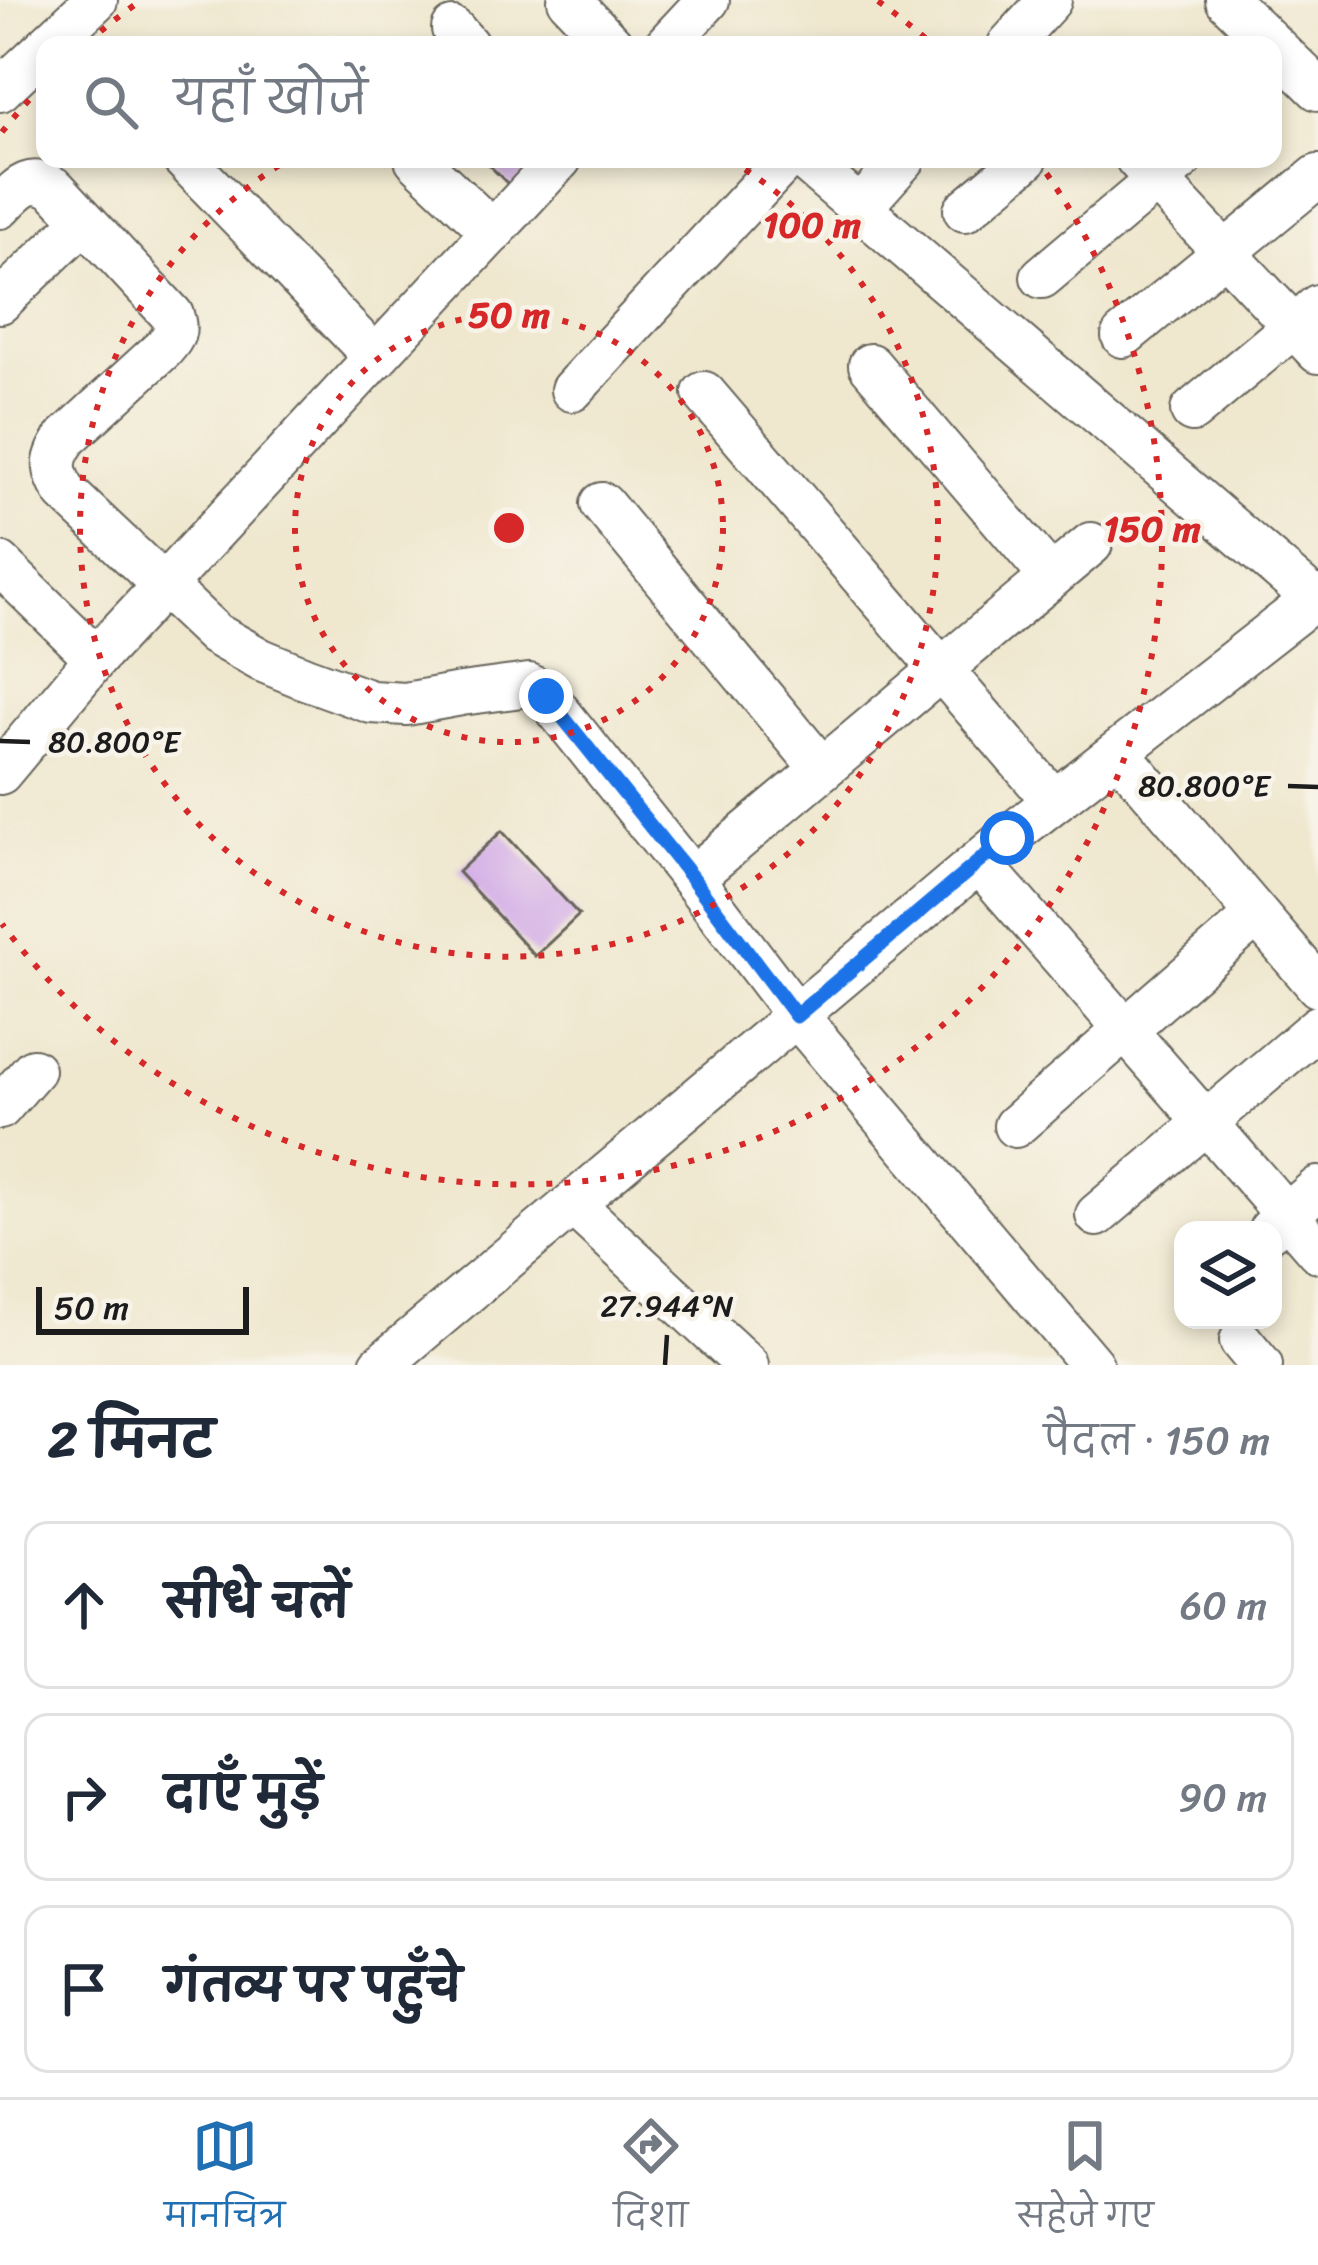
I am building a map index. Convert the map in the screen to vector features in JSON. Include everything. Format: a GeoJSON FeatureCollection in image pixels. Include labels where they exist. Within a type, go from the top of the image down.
{"type":"FeatureCollection","features":[{"type":"Feature","properties":{"kind":"street"},"geometry":{"type":"LineString","coordinates":[[63,36],[96,0]]}},
{"type":"Feature","properties":{"kind":"street"},"geometry":{"type":"LineString","coordinates":[[569,0],[603,36]]}},
{"type":"Feature","properties":{"kind":"street"},"geometry":{"type":"LineString","coordinates":[[675,36],[708,0]]}},
{"type":"Feature","properties":{"kind":"street"},"geometry":{"type":"LineString","coordinates":[[1024,36],[1050,0]]}},
{"type":"Feature","properties":{"kind":"street"},"geometry":{"type":"LineString","coordinates":[[1227,0],[1258,36]]}},
{"type":"Feature","properties":{"kind":"street"},"geometry":{"type":"LineString","coordinates":[[0,90],[36,60]]}},
{"type":"Feature","properties":{"kind":"street"},"geometry":{"type":"LineString","coordinates":[[193,168],[376,358]]}},
{"type":"Feature","properties":{"kind":"street"},"geometry":{"type":"LineString","coordinates":[[425,168],[493,232]]}},
{"type":"Feature","properties":{"kind":"street"},"geometry":{"type":"LineString","coordinates":[[0,772],[96,658],[552,168]]}},
{"type":"Feature","properties":{"kind":"street"},"geometry":{"type":"LineString","coordinates":[[572,390],[777,168]]}},
{"type":"Feature","properties":{"kind":"street"},"geometry":{"type":"LineString","coordinates":[[381,1365],[979,862],[1316,597],[813,168]]}},
{"type":"Feature","properties":{"kind":"street"},"geometry":{"type":"LineString","coordinates":[[860,208],[896,168]]}},
{"type":"Feature","properties":{"kind":"street"},"geometry":{"type":"LineString","coordinates":[[965,210],[1015,168]]}},
{"type":"Feature","properties":{"kind":"street"},"geometry":{"type":"LineString","coordinates":[[1042,277],[1157,168]]}},
{"type":"Feature","properties":{"kind":"street"},"geometry":{"type":"LineString","coordinates":[[1161,168],[1225,253],[1310,328],[1192,411]]}},
{"type":"Feature","properties":{"kind":"street"},"geometry":{"type":"LineString","coordinates":[[1123,336],[1318,176]]}},
{"type":"Feature","properties":{"kind":"street"},"geometry":{"type":"LineString","coordinates":[[0,205],[29,182],[42,181],[55,189],[172,315],[176,328],[173,339],[67,437],[56,453],[55,476],[65,492],[215,634],[283,669],[371,702],[406,704],[529,685],[546,696],[796,1016],[1092,1365]]}},
{"type":"Feature","properties":{"kind":"street"},"geometry":{"type":"LineString","coordinates":[[0,302],[84,220]]}},
{"type":"Feature","properties":{"kind":"street"},"geometry":{"type":"LineString","coordinates":[[870,365],[1052,577]]}},
{"type":"Feature","properties":{"kind":"street"},"geometry":{"type":"LineString","coordinates":[[704,393],[1054,801]]}},
{"type":"Feature","properties":{"kind":"street"},"geometry":{"type":"LineString","coordinates":[[602,504],[822,769]]}},
{"type":"Feature","properties":{"kind":"street"},"geometry":{"type":"LineString","coordinates":[[692,878],[1090,544]]}},
{"type":"Feature","properties":{"kind":"street"},"geometry":{"type":"LineString","coordinates":[[1,566],[96,658]]}},
{"type":"Feature","properties":{"kind":"street"},"geometry":{"type":"LineString","coordinates":[[1118,752],[1318,986]]}},
{"type":"Feature","properties":{"kind":"street"},"geometry":{"type":"LineString","coordinates":[[979,862],[1206,1122],[1292,1211],[1318,1251]]}},
{"type":"Feature","properties":{"kind":"street"},"geometry":{"type":"LineString","coordinates":[[1015,1126],[1257,915]]}},
{"type":"Feature","properties":{"kind":"street"},"geometry":{"type":"LineString","coordinates":[[1096,1215],[1318,1027]]}},
{"type":"Feature","properties":{"kind":"street"},"geometry":{"type":"LineString","coordinates":[[0,1108],[33,1070]]}},
{"type":"Feature","properties":{"kind":"street"},"geometry":{"type":"LineString","coordinates":[[573,1204],[747,1365]]}},
{"type":"Feature","properties":{"kind":"building"},"geometry":{"type":"Polygon","coordinates":[[[492,168],[530,168],[514,190],[492,168]]]}},
{"type":"Feature","properties":{"kind":"building"},"geometry":{"type":"Polygon","coordinates":[[[502,831],[579,915],[535,956],[458,872],[502,831]]]}},
{"type":"Feature","properties":{"kind":"route"},"geometry":{"type":"LineString","coordinates":[[546,696],[796,1016],[1007,838]]}}]}
